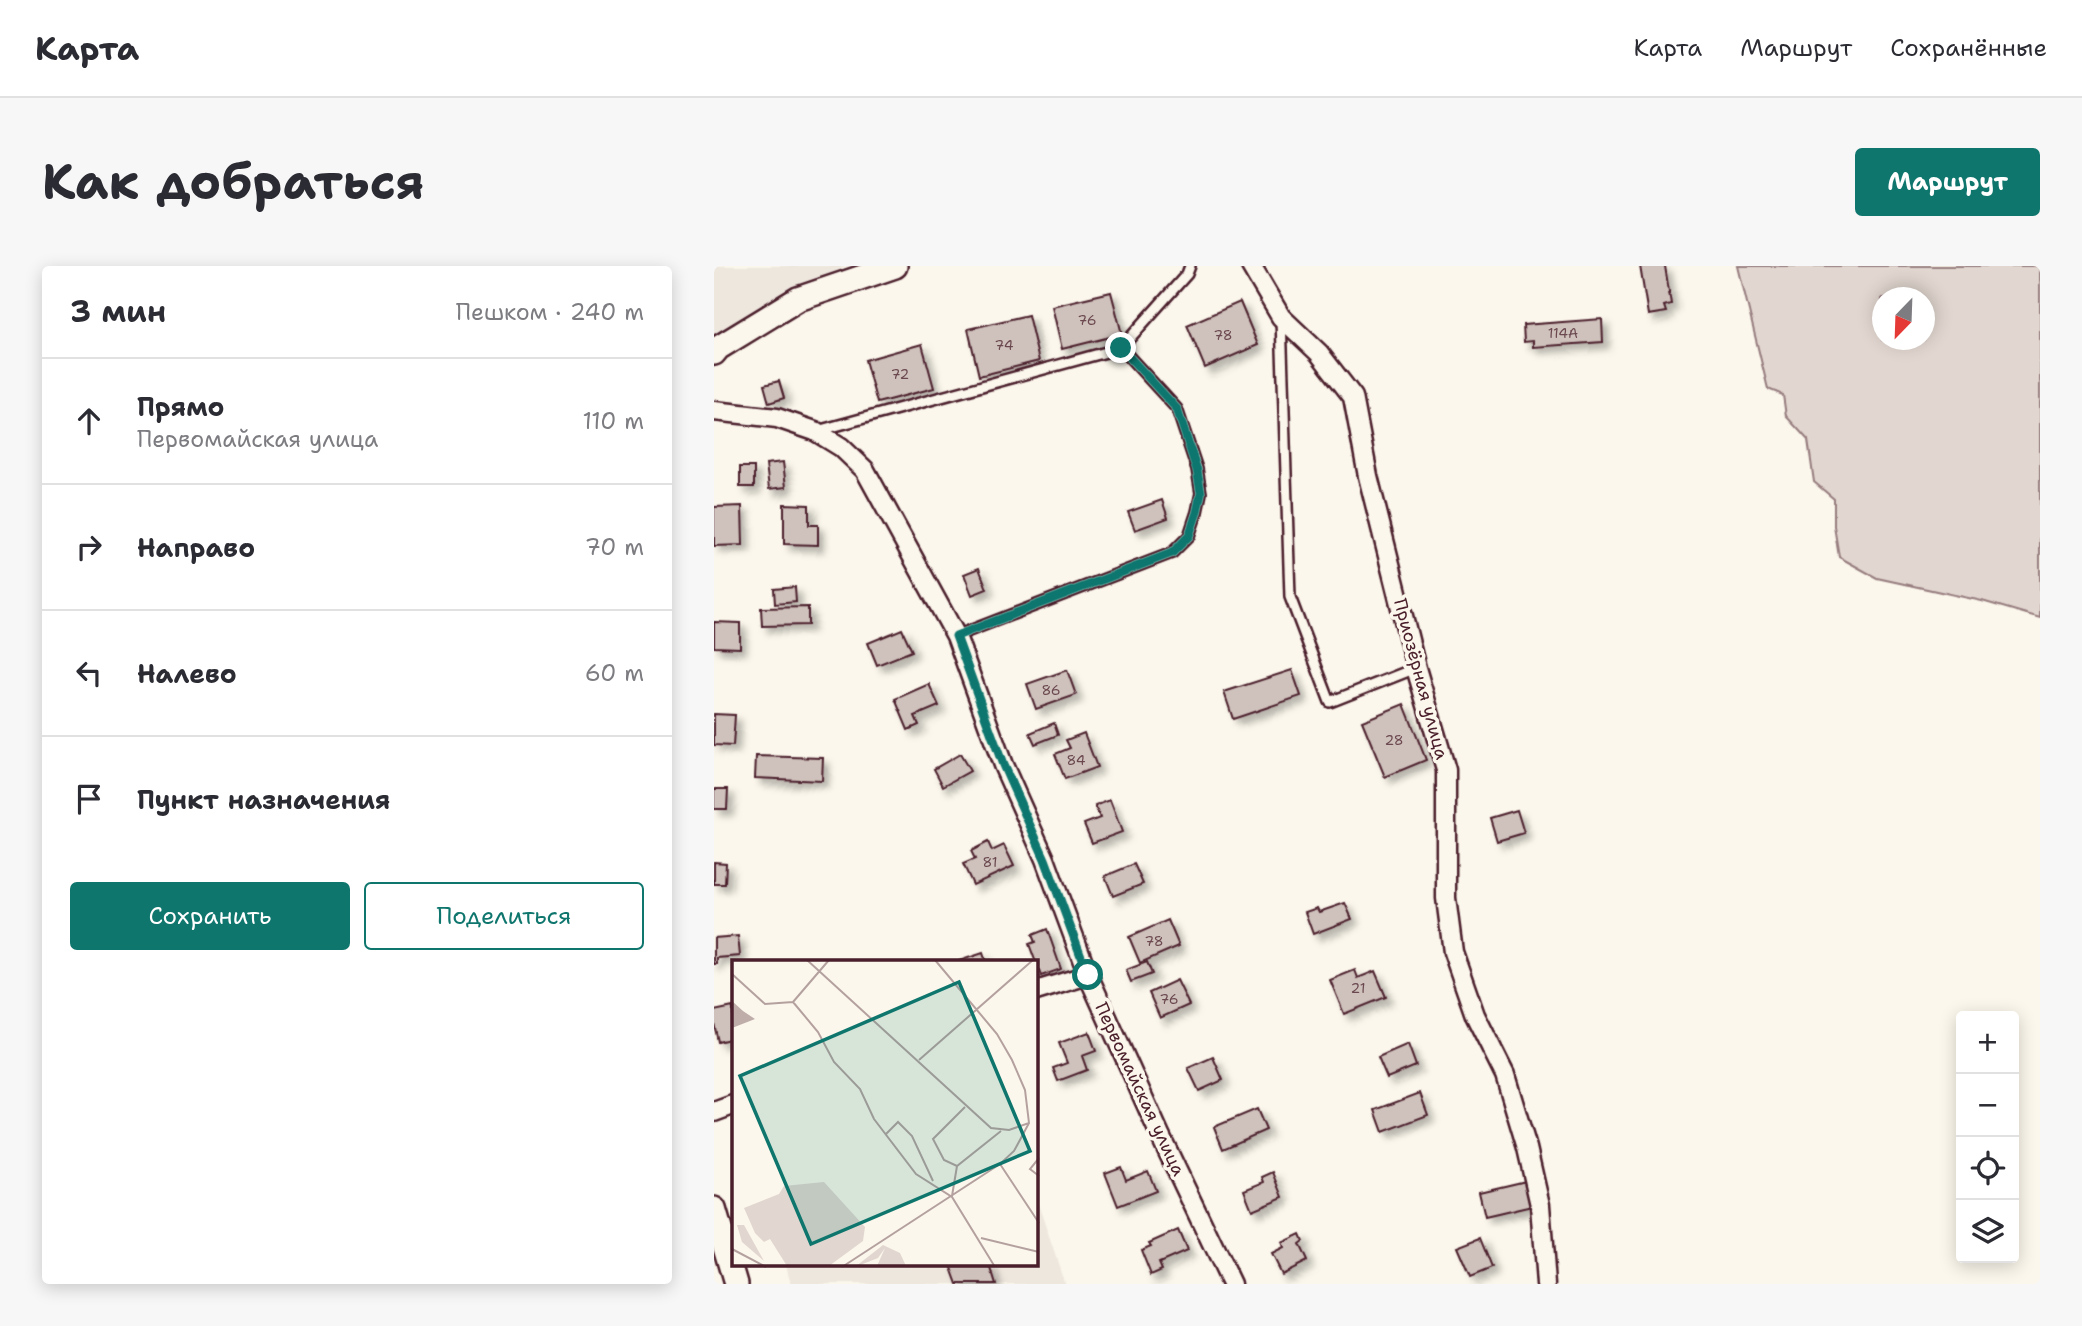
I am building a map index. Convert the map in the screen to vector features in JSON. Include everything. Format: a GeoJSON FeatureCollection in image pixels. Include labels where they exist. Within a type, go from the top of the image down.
{"type":"FeatureCollection","features":[{"type":"Feature","properties":{"kind":"street"},"geometry":{"type":"LineString","coordinates":[[714,353],[797,299],[895,266]]}},
{"type":"Feature","properties":{"kind":"street","name":"Приозёрная улица"},"geometry":{"type":"LineString","coordinates":[[1251,266],[1281,317],[1320,353],[1353,397],[1368,475],[1416,668],[1446,770],[1446,898],[1453,952],[1475,1015],[1505,1075],[1527,1149],[1541,1205],[1546,1284]]}},
{"type":"Feature","properties":{"kind":"street","name":"Первомайская улица"},"geometry":{"type":"LineString","coordinates":[[714,411],[777,418],[815,431],[841,447],[864,470],[956,636],[1003,765],[1045,859],[1088,975],[1231,1284]]}},
{"type":"Feature","properties":{"kind":"street"},"geometry":{"type":"LineString","coordinates":[[1038,990],[1088,975]]}},
{"type":"Feature","properties":{"kind":"street"},"geometry":{"type":"LineString","coordinates":[[714,1112],[732,1105]]}},
{"type":"Feature","properties":{"kind":"street"},"geometry":{"type":"LineString","coordinates":[[714,1209],[736,1284]]}},
{"type":"Feature","properties":{"kind":"lane"},"geometry":{"type":"LineString","coordinates":[[815,431],[1121,348],[1188,274],[1190,266]]}},
{"type":"Feature","properties":{"kind":"lane"},"geometry":{"type":"LineString","coordinates":[[1281,317],[1290,597],[1330,702],[1416,668]]}},
{"type":"Feature","properties":{"kind":"lane"},"geometry":{"type":"LineString","coordinates":[[956,636],[1172,553],[1189,536],[1201,493],[1197,470],[1177,409],[1121,348]]}},
{"type":"Feature","properties":{"kind":"shaded area"},"geometry":{"type":"Polygon","coordinates":[[[714,266],[845,266],[714,334],[714,266]]]}},
{"type":"Feature","properties":{"kind":"shaded area"},"geometry":{"type":"Polygon","coordinates":[[[1738,266],[2040,266],[2040,618],[1982,601],[1877,578],[1839,557],[1834,526],[1834,499],[1814,482],[1808,440],[1786,416],[1783,395],[1768,389],[1738,266]]]}},
{"type":"Feature","properties":{"kind":"shaded area"},"geometry":{"type":"Polygon","coordinates":[[[1038,1204],[1065,1284],[791,1284],[786,1266],[1038,1266],[1038,1204]]]}},
{"type":"Feature","properties":{"kind":"building"},"geometry":{"type":"Polygon","coordinates":[[[1640,266],[1665,266],[1671,304],[1664,306],[1666,312],[1648,315],[1640,266]]]}},
{"type":"Feature","properties":{"kind":"building"},"geometry":{"type":"Polygon","coordinates":[[[1111,292],[1122,334],[1062,349],[1052,306],[1111,292]]]}},
{"type":"Feature","properties":{"kind":"building"},"geometry":{"type":"Polygon","coordinates":[[[1240,302],[1258,345],[1205,368],[1187,325],[1240,302]]]}},
{"type":"Feature","properties":{"kind":"building"},"geometry":{"type":"Polygon","coordinates":[[[1028,315],[1039,361],[979,376],[968,329],[1028,315]]]}},
{"type":"Feature","properties":{"kind":"building"},"geometry":{"type":"Polygon","coordinates":[[[1602,319],[1603,342],[1533,347],[1533,341],[1524,342],[1523,325],[1602,319]]]}},
{"type":"Feature","properties":{"kind":"building"},"geometry":{"type":"Polygon","coordinates":[[[922,344],[934,388],[877,403],[865,360],[922,344]]]}},
{"type":"Feature","properties":{"kind":"building"},"geometry":{"type":"Polygon","coordinates":[[[779,381],[784,398],[769,403],[764,385],[779,381]]]}},
{"type":"Feature","properties":{"kind":"building"},"geometry":{"type":"Polygon","coordinates":[[[783,462],[786,487],[769,489],[766,464],[783,462]]]}},
{"type":"Feature","properties":{"kind":"building"},"geometry":{"type":"Polygon","coordinates":[[[740,467],[754,467],[754,487],[740,487],[740,467]]]}},
{"type":"Feature","properties":{"kind":"building"},"geometry":{"type":"Polygon","coordinates":[[[1162,500],[1168,518],[1135,530],[1128,512],[1162,500]]]}},
{"type":"Feature","properties":{"kind":"building"},"geometry":{"type":"Polygon","coordinates":[[[784,504],[809,505],[809,525],[818,525],[818,545],[784,544],[784,504]]]}},
{"type":"Feature","properties":{"kind":"building"},"geometry":{"type":"Polygon","coordinates":[[[742,506],[743,545],[714,546],[714,507],[742,506]]]}},
{"type":"Feature","properties":{"kind":"building"},"geometry":{"type":"Polygon","coordinates":[[[979,568],[987,589],[972,595],[964,574],[979,568]]]}},
{"type":"Feature","properties":{"kind":"building"},"geometry":{"type":"Polygon","coordinates":[[[795,587],[796,602],[775,604],[774,589],[795,587]]]}},
{"type":"Feature","properties":{"kind":"building"},"geometry":{"type":"Polygon","coordinates":[[[808,607],[808,625],[762,626],[761,608],[808,607]]]}},
{"type":"Feature","properties":{"kind":"building"},"geometry":{"type":"Polygon","coordinates":[[[714,622],[740,623],[740,648],[714,647],[714,622]]]}},
{"type":"Feature","properties":{"kind":"building"},"geometry":{"type":"Polygon","coordinates":[[[902,629],[912,651],[877,665],[868,643],[902,629]]]}},
{"type":"Feature","properties":{"kind":"building"},"geometry":{"type":"Polygon","coordinates":[[[1067,670],[1076,695],[1036,709],[1027,684],[1067,670]]]}},
{"type":"Feature","properties":{"kind":"building"},"geometry":{"type":"Polygon","coordinates":[[[1292,670],[1301,696],[1233,719],[1224,692],[1292,670]]]}},
{"type":"Feature","properties":{"kind":"building"},"geometry":{"type":"Polygon","coordinates":[[[929,684],[939,706],[915,716],[919,725],[908,730],[895,699],[929,684]]]}},
{"type":"Feature","properties":{"kind":"building"},"geometry":{"type":"Polygon","coordinates":[[[1404,704],[1426,760],[1385,777],[1362,721],[1404,704]]]}},
{"type":"Feature","properties":{"kind":"building"},"geometry":{"type":"Polygon","coordinates":[[[714,714],[735,715],[733,746],[714,745],[714,714]]]}},
{"type":"Feature","properties":{"kind":"building"},"geometry":{"type":"Polygon","coordinates":[[[1054,723],[1058,735],[1035,744],[1030,733],[1054,723]]]}},
{"type":"Feature","properties":{"kind":"building"},"geometry":{"type":"Polygon","coordinates":[[[1084,733],[1097,767],[1065,779],[1055,754],[1070,748],[1066,740],[1084,733]]]}},
{"type":"Feature","properties":{"kind":"building"},"geometry":{"type":"Polygon","coordinates":[[[960,754],[970,771],[943,786],[934,769],[960,754]]]}},
{"type":"Feature","properties":{"kind":"building"},"geometry":{"type":"Polygon","coordinates":[[[756,756],[823,758],[822,781],[755,778],[756,756]]]}},
{"type":"Feature","properties":{"kind":"building"},"geometry":{"type":"Polygon","coordinates":[[[714,789],[728,789],[727,809],[714,809],[714,789]]]}},
{"type":"Feature","properties":{"kind":"building"},"geometry":{"type":"Polygon","coordinates":[[[1110,800],[1122,832],[1092,843],[1084,824],[1100,818],[1095,806],[1110,800]]]}},
{"type":"Feature","properties":{"kind":"building"},"geometry":{"type":"Polygon","coordinates":[[[1517,810],[1524,833],[1497,841],[1490,818],[1517,810]]]}},
{"type":"Feature","properties":{"kind":"building"},"geometry":{"type":"Polygon","coordinates":[[[988,842],[992,851],[1004,845],[1014,866],[973,885],[963,864],[975,859],[971,851],[988,842]]]}},
{"type":"Feature","properties":{"kind":"building"},"geometry":{"type":"Polygon","coordinates":[[[714,862],[726,863],[725,884],[714,884],[714,862]]]}},
{"type":"Feature","properties":{"kind":"building"},"geometry":{"type":"Polygon","coordinates":[[[1134,864],[1143,884],[1113,896],[1105,876],[1134,864]]]}},
{"type":"Feature","properties":{"kind":"building"},"geometry":{"type":"Polygon","coordinates":[[[1345,903],[1352,919],[1313,934],[1305,912],[1317,908],[1319,912],[1345,903]]]}},
{"type":"Feature","properties":{"kind":"building"},"geometry":{"type":"Polygon","coordinates":[[[1168,920],[1179,946],[1140,963],[1129,937],[1168,920]]]}},
{"type":"Feature","properties":{"kind":"building"},"geometry":{"type":"Polygon","coordinates":[[[1047,929],[1061,969],[1041,976],[1038,960],[1035,960],[1029,944],[1035,942],[1032,935],[1047,929]]]}},
{"type":"Feature","properties":{"kind":"building"},"geometry":{"type":"Polygon","coordinates":[[[738,936],[740,956],[717,958],[717,964],[714,964],[714,938],[738,936]]]}},
{"type":"Feature","properties":{"kind":"building"},"geometry":{"type":"Polygon","coordinates":[[[983,953],[985,960],[962,960],[983,953]]]}},
{"type":"Feature","properties":{"kind":"building"},"geometry":{"type":"Polygon","coordinates":[[[1147,962],[1152,974],[1131,982],[1126,970],[1147,962]]]}},
{"type":"Feature","properties":{"kind":"building"},"geometry":{"type":"Polygon","coordinates":[[[1355,970],[1358,978],[1375,971],[1386,997],[1344,1014],[1330,980],[1355,970]]]}},
{"type":"Feature","properties":{"kind":"building"},"geometry":{"type":"Polygon","coordinates":[[[1177,980],[1189,1005],[1160,1018],[1149,993],[1177,980]]]}},
{"type":"Feature","properties":{"kind":"building"},"geometry":{"type":"Polygon","coordinates":[[[732,1007],[732,1038],[718,1042],[714,1011],[732,1007]]]}},
{"type":"Feature","properties":{"kind":"building"},"geometry":{"type":"Polygon","coordinates":[[[1089,1032],[1096,1051],[1082,1056],[1087,1070],[1058,1081],[1053,1068],[1067,1063],[1059,1043],[1089,1032]]]}},
{"type":"Feature","properties":{"kind":"building"},"geometry":{"type":"Polygon","coordinates":[[[1408,1044],[1416,1066],[1387,1078],[1378,1057],[1408,1044]]]}},
{"type":"Feature","properties":{"kind":"building"},"geometry":{"type":"Polygon","coordinates":[[[1213,1057],[1223,1080],[1199,1091],[1188,1068],[1213,1057]]]}},
{"type":"Feature","properties":{"kind":"building"},"geometry":{"type":"Polygon","coordinates":[[[1420,1093],[1428,1115],[1383,1132],[1375,1110],[1420,1093]]]}},
{"type":"Feature","properties":{"kind":"building"},"geometry":{"type":"Polygon","coordinates":[[[1257,1109],[1266,1130],[1223,1149],[1214,1127],[1257,1109]]]}},
{"type":"Feature","properties":{"kind":"building"},"geometry":{"type":"Polygon","coordinates":[[[1121,1167],[1126,1180],[1148,1171],[1156,1191],[1118,1206],[1105,1173],[1121,1167]]]}},
{"type":"Feature","properties":{"kind":"building"},"geometry":{"type":"Polygon","coordinates":[[[1273,1172],[1283,1197],[1252,1210],[1244,1190],[1264,1182],[1262,1177],[1273,1172]]]}},
{"type":"Feature","properties":{"kind":"building"},"geometry":{"type":"Polygon","coordinates":[[[1526,1181],[1532,1206],[1485,1217],[1479,1192],[1526,1181]]]}},
{"type":"Feature","properties":{"kind":"building"},"geometry":{"type":"Polygon","coordinates":[[[1178,1230],[1187,1251],[1159,1263],[1162,1270],[1151,1275],[1141,1250],[1151,1246],[1149,1243],[1178,1230]]]}},
{"type":"Feature","properties":{"kind":"building"},"geometry":{"type":"Polygon","coordinates":[[[1300,1234],[1303,1241],[1299,1244],[1307,1261],[1281,1274],[1271,1254],[1283,1248],[1281,1243],[1300,1234]]]}},
{"type":"Feature","properties":{"kind":"building"},"geometry":{"type":"Polygon","coordinates":[[[1480,1238],[1492,1268],[1470,1277],[1457,1247],[1480,1238]]]}},
{"type":"Feature","properties":{"kind":"building"},"geometry":{"type":"Polygon","coordinates":[[[951,1266],[990,1266],[996,1284],[958,1284],[951,1266]]]}},
{"type":"Feature","properties":{"kind":"route"},"geometry":{"type":"LineString","coordinates":[[1088,975],[1045,859],[1003,765],[956,636],[1172,553],[1189,536],[1201,493],[1197,470],[1177,409],[1121,348]]}}]}
